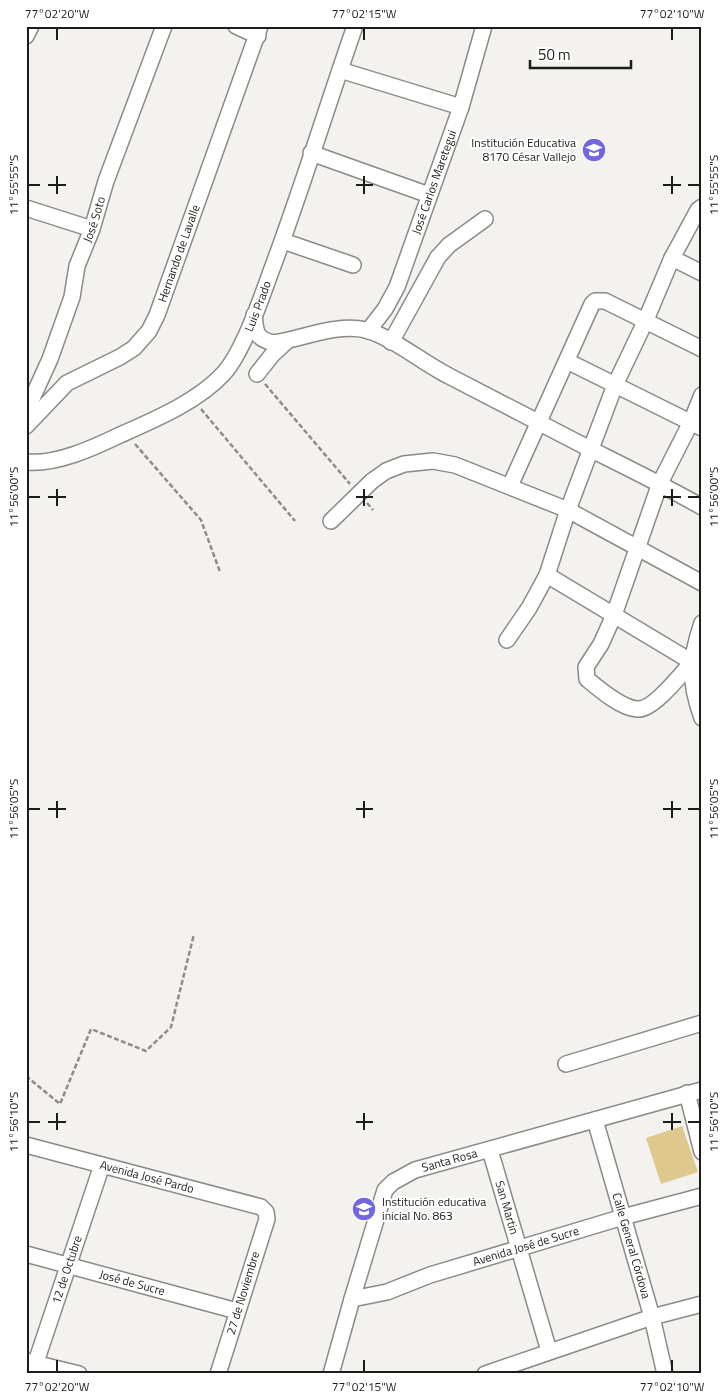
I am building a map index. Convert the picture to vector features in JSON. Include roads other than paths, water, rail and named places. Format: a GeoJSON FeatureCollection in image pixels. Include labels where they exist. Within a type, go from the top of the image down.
{"type":"FeatureCollection","features":[{"type":"Feature","properties":{"kind":"street"},"geometry":{"type":"LineString","coordinates":[[26,36],[31,26]]}},
{"type":"Feature","properties":{"kind":"street","name":"José Soto"},"geometry":{"type":"LineString","coordinates":[[26,412],[41,382],[56,343],[72,297],[77,266],[92,229],[116,151],[164,26]]}},
{"type":"Feature","properties":{"kind":"street"},"geometry":{"type":"LineString","coordinates":[[236,26],[259,31]]}},
{"type":"Feature","properties":{"kind":"street","name":"Luis Prado"},"geometry":{"type":"LineString","coordinates":[[26,462],[33,463],[64,457],[98,446],[192,399],[223,374],[234,358],[254,314],[282,240],[355,26]]}},
{"type":"Feature","properties":{"kind":"street","name":"José Carlos Maretegui"},"geometry":{"type":"LineString","coordinates":[[368,331],[386,309],[397,287],[461,107],[484,26]]}},
{"type":"Feature","properties":{"kind":"street","name":"Hernando de Lavalle"},"geometry":{"type":"LineString","coordinates":[[26,426],[67,383],[120,357],[134,348],[149,331],[157,315],[259,31]]}},
{"type":"Feature","properties":{"kind":"street"},"geometry":{"type":"LineString","coordinates":[[340,70],[461,107]]}},
{"type":"Feature","properties":{"kind":"street"},"geometry":{"type":"LineString","coordinates":[[311,153],[430,195]]}},
{"type":"Feature","properties":{"kind":"street"},"geometry":{"type":"LineString","coordinates":[[507,640],[529,608],[547,575],[568,510],[615,385],[645,322],[672,258],[698,210],[702,207]]}},
{"type":"Feature","properties":{"kind":"street"},"geometry":{"type":"LineString","coordinates":[[26,208],[92,229]]}},
{"type":"Feature","properties":{"kind":"street"},"geometry":{"type":"LineString","coordinates":[[391,342],[438,257],[449,245],[485,219]]}},
{"type":"Feature","properties":{"kind":"street"},"geometry":{"type":"LineString","coordinates":[[282,240],[353,265]]}},
{"type":"Feature","properties":{"kind":"street"},"geometry":{"type":"LineString","coordinates":[[672,258],[702,273]]}},
{"type":"Feature","properties":{"kind":"street"},"geometry":{"type":"LineString","coordinates":[[510,486],[595,300],[605,301],[702,349]]}},
{"type":"Feature","properties":{"kind":"street"},"geometry":{"type":"LineString","coordinates":[[254,314],[256,332],[263,340],[273,344],[340,329],[352,328],[368,331],[391,342],[434,368],[660,483],[702,507]]}},
{"type":"Feature","properties":{"kind":"street"},"geometry":{"type":"LineString","coordinates":[[257,374],[272,355],[286,342]]}},
{"type":"Feature","properties":{"kind":"street"},"geometry":{"type":"LineString","coordinates":[[567,361],[696,425]]}},
{"type":"Feature","properties":{"kind":"street"},"geometry":{"type":"LineString","coordinates":[[692,662],[657,700],[646,708],[637,709],[618,702],[587,679],[586,667],[601,644],[614,615],[660,483],[696,425],[702,395]]}},
{"type":"Feature","properties":{"kind":"street"},"geometry":{"type":"LineString","coordinates":[[331,521],[372,481],[386,471],[404,464],[434,461],[454,465],[568,510],[702,582]]}},
{"type":"Feature","properties":{"kind":"street"},"geometry":{"type":"LineString","coordinates":[[547,575],[692,662]]}},
{"type":"Feature","properties":{"kind":"street"},"geometry":{"type":"LineString","coordinates":[[702,623],[692,662],[691,676],[692,687],[702,718]]}},
{"type":"Feature","properties":{"kind":"street"},"geometry":{"type":"LineString","coordinates":[[566,1064],[702,1023]]}},
{"type":"Feature","properties":{"kind":"street"},"geometry":{"type":"LineString","coordinates":[[694,1092],[702,1152]]}},
{"type":"Feature","properties":{"kind":"street","name":"Santa Rosa"},"geometry":{"type":"LineString","coordinates":[[332,1374],[352,1299],[386,1190],[393,1182],[415,1170],[694,1092]]}},
{"type":"Feature","properties":{"kind":"street","name":"Calle General Córdova"},"geometry":{"type":"LineString","coordinates":[[596,1120],[652,1317],[665,1374]]}},
{"type":"Feature","properties":{"kind":"street","name":"Avenida José Pardo"},"geometry":{"type":"LineString","coordinates":[[26,1145],[261,1207],[266,1212]]}},
{"type":"Feature","properties":{"kind":"street","name":"San Martin"},"geometry":{"type":"LineString","coordinates":[[490,1150],[549,1351]]}},
{"type":"Feature","properties":{"kind":"street","name":"12 de Octubre"},"geometry":{"type":"LineString","coordinates":[[31,1366],[68,1266],[102,1164]]}},
{"type":"Feature","properties":{"kind":"street","name":"Avenida José de Sucre"},"geometry":{"type":"LineString","coordinates":[[352,1299],[386,1292],[430,1275],[623,1217],[702,1196]]}},
{"type":"Feature","properties":{"kind":"street","name":"27 de Noviembre"},"geometry":{"type":"LineString","coordinates":[[218,1374],[267,1219],[266,1212]]}},
{"type":"Feature","properties":{"kind":"street","name":"José de Sucre"},"geometry":{"type":"LineString","coordinates":[[26,1254],[237,1311]]}},
{"type":"Feature","properties":{"kind":"street"},"geometry":{"type":"LineString","coordinates":[[485,1374],[652,1317],[702,1304]]}},
{"type":"Feature","properties":{"kind":"street"},"geometry":{"type":"LineString","coordinates":[[31,1366],[79,1374]]}},
{"type":"Feature","properties":{"kind":"place","name":"Institución Educativa 8170 César Vallejo"},"geometry":{"type":"Point","coordinates":[594,150]}},
{"type":"Feature","properties":{"kind":"place","name":"Institución educativa inicial No. 863"},"geometry":{"type":"Point","coordinates":[364,1209]}}]}
